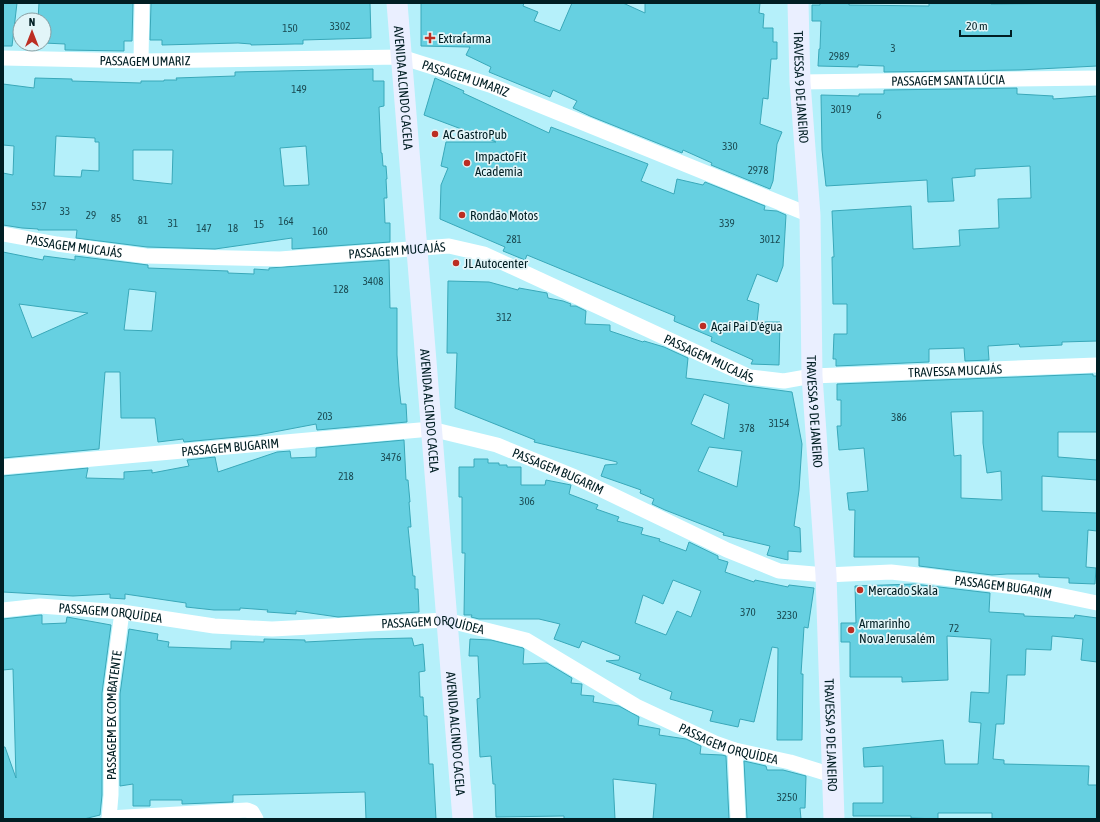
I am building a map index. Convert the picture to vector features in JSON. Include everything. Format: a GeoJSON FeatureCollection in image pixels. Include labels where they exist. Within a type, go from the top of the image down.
{"type":"FeatureCollection","features":[{"type":"Feature","properties":{"kind":"main road","name":"AVENIDA ALCINDO CACELA"},"geometry":{"type":"LineString","coordinates":[[397,3],[463,819]]}},
{"type":"Feature","properties":{"kind":"main road","name":"TRAVESSA 9 DE JANEIRO"},"geometry":{"type":"LineString","coordinates":[[798,3],[800,82],[810,215],[812,376],[826,575],[834,819]]}},
{"type":"Feature","properties":{"kind":"street"},"geometry":{"type":"LineString","coordinates":[[141,62],[142,3]]}},
{"type":"Feature","properties":{"kind":"street","name":"PASSAGEM UMARIZ"},"geometry":{"type":"LineString","coordinates":[[3,58],[141,62],[402,57],[490,85],[810,215]]}},
{"type":"Feature","properties":{"kind":"street","name":"PASSAGEM SANTA LÚCIA"},"geometry":{"type":"LineString","coordinates":[[800,82],[1097,78]]}},
{"type":"Feature","properties":{"kind":"street","name":"PASSAGEM MUCAJÁS"},"geometry":{"type":"LineString","coordinates":[[3,234],[57,244],[146,256],[280,258],[416,247],[449,246],[484,254],[750,377],[784,381],[812,376]]}},
{"type":"Feature","properties":{"kind":"street","name":"TRAVESSA MUCAJÁS"},"geometry":{"type":"LineString","coordinates":[[812,376],[1097,365]]}},
{"type":"Feature","properties":{"kind":"street","name":"PASSAGEM BUGARIM"},"geometry":{"type":"LineString","coordinates":[[3,466],[431,429],[504,448],[575,477],[727,550],[779,571],[826,575],[891,572],[1030,589],[1097,603]]}},
{"type":"Feature","properties":{"kind":"street","name":"PASSAGEM ORQUÍDEA"},"geometry":{"type":"LineString","coordinates":[[3,610],[40,606],[122,612],[214,626],[272,629],[446,620],[526,640],[636,706],[714,743],[736,750],[790,762],[832,775]]}},
{"type":"Feature","properties":{"kind":"street","name":"PASSAGEM EX COMBATENTE"},"geometry":{"type":"LineString","coordinates":[[109,819],[111,795],[111,693],[122,612]]}},
{"type":"Feature","properties":{"kind":"street"},"geometry":{"type":"LineString","coordinates":[[736,750],[738,819]]}},
{"type":"Feature","properties":{"kind":"street"},"geometry":{"type":"LineString","coordinates":[[109,819],[247,810],[252,812],[256,819]]}},
{"type":"Feature","properties":{"kind":"building"},"geometry":{"type":"Polygon","coordinates":[[[3,3],[17,3],[16,12],[12,12],[12,46],[3,46],[3,3]]]}},
{"type":"Feature","properties":{"kind":"building"},"geometry":{"type":"Polygon","coordinates":[[[39,3],[133,3],[132,41],[124,41],[124,51],[65,50],[65,44],[52,43],[52,12],[38,12],[39,3]]]}},
{"type":"Feature","properties":{"kind":"building"},"geometry":{"type":"Polygon","coordinates":[[[151,3],[370,3],[371,38],[303,40],[303,44],[251,45],[238,43],[162,45],[162,40],[150,40],[151,3]]]}},
{"type":"Feature","properties":{"kind":"building"},"geometry":{"type":"Polygon","coordinates":[[[421,3],[524,3],[523,6],[538,12],[534,21],[560,31],[572,3],[623,3],[645,13],[645,3],[760,3],[759,13],[764,14],[763,28],[773,28],[773,42],[777,42],[777,59],[771,59],[768,99],[763,98],[760,124],[782,132],[777,144],[773,181],[770,189],[711,165],[712,163],[683,150],[682,153],[590,116],[573,108],[577,101],[553,90],[550,97],[489,72],[491,67],[466,55],[470,47],[421,46],[421,3]]]}},
{"type":"Feature","properties":{"kind":"building"},"geometry":{"type":"Polygon","coordinates":[[[820,3],[849,3],[849,5],[929,6],[929,3],[1096,3],[1097,66],[1019,70],[884,72],[884,66],[818,66],[821,21],[812,21],[812,5],[820,5],[820,3]]]}},
{"type":"Feature","properties":{"kind":"building"},"geometry":{"type":"Polygon","coordinates":[[[373,69],[373,81],[384,81],[384,106],[379,107],[381,153],[383,166],[386,166],[387,179],[387,198],[384,198],[385,223],[390,223],[390,242],[292,249],[292,238],[215,249],[147,247],[76,238],[77,230],[38,230],[3,225],[3,173],[13,175],[14,146],[3,145],[3,84],[34,88],[35,78],[72,79],[72,81],[141,83],[141,81],[177,80],[176,78],[235,76],[235,72],[373,69]],[[56,136],[54,176],[81,177],[82,170],[99,171],[99,142],[95,142],[95,138],[56,136]],[[306,146],[280,148],[284,186],[309,185],[306,146]],[[133,150],[133,180],[172,184],[173,150],[133,150]]]}},
{"type":"Feature","properties":{"kind":"building"},"geometry":{"type":"Polygon","coordinates":[[[435,78],[464,91],[463,93],[549,133],[551,127],[648,164],[641,181],[674,194],[677,179],[703,185],[705,182],[765,206],[764,210],[777,211],[786,215],[783,266],[777,282],[757,274],[747,300],[759,304],[757,322],[780,322],[779,365],[751,364],[753,360],[711,341],[712,337],[674,321],[675,316],[527,255],[525,260],[503,251],[505,247],[440,219],[441,185],[448,168],[441,166],[446,142],[496,142],[424,115],[435,78]]]}},
{"type":"Feature","properties":{"kind":"building"},"geometry":{"type":"Polygon","coordinates":[[[1017,88],[1017,94],[1053,96],[1053,99],[1097,96],[1097,341],[1062,342],[1062,345],[1020,347],[1019,344],[988,346],[989,360],[965,361],[964,348],[929,349],[929,362],[836,366],[836,359],[833,359],[834,334],[847,334],[847,304],[833,304],[832,257],[834,257],[832,211],[911,206],[913,249],[960,246],[959,230],[999,228],[998,199],[1031,198],[1030,166],[975,169],[975,176],[952,178],[954,201],[928,202],[927,180],[826,186],[822,150],[821,95],[859,96],[859,94],[884,94],[884,90],[1017,88]]]}},
{"type":"Feature","properties":{"kind":"building"},"geometry":{"type":"Polygon","coordinates":[[[3,252],[43,260],[44,256],[75,260],[75,256],[148,265],[148,268],[228,271],[228,273],[254,274],[254,269],[269,270],[269,268],[389,260],[390,308],[397,308],[397,355],[399,386],[401,404],[406,404],[407,422],[317,430],[316,424],[258,435],[184,442],[183,439],[158,442],[155,418],[121,418],[120,372],[105,372],[99,449],[3,458],[3,252]],[[129,289],[124,330],[152,331],[156,292],[129,289]],[[19,304],[32,338],[88,313],[19,304]]]}},
{"type":"Feature","properties":{"kind":"building"},"geometry":{"type":"Polygon","coordinates":[[[448,281],[489,282],[518,290],[519,288],[547,293],[548,298],[563,301],[571,304],[570,306],[576,306],[586,311],[585,324],[610,325],[610,331],[664,347],[688,358],[686,378],[792,392],[802,444],[799,490],[794,526],[800,528],[801,552],[788,551],[788,560],[767,555],[770,546],[723,535],[724,533],[652,504],[654,499],[640,493],[641,490],[601,476],[605,465],[617,464],[617,462],[534,442],[535,440],[455,408],[457,353],[447,353],[448,281]],[[704,394],[691,424],[724,439],[729,404],[704,394]],[[709,447],[698,471],[737,487],[742,451],[709,447]]]}},
{"type":"Feature","properties":{"kind":"building"},"geometry":{"type":"Polygon","coordinates":[[[1093,374],[1093,376],[1097,376],[1097,432],[1058,432],[1058,457],[1097,460],[1097,480],[1042,476],[1042,511],[1097,513],[1097,531],[1088,530],[1086,567],[1096,568],[1095,584],[1069,583],[1069,578],[1039,577],[1039,574],[992,575],[919,566],[919,557],[854,557],[855,510],[849,510],[847,493],[868,491],[864,448],[839,450],[837,426],[841,426],[841,400],[837,400],[837,384],[1093,374]],[[983,411],[951,412],[954,456],[961,455],[961,498],[1002,500],[1001,471],[987,473],[983,443],[983,411]]]}},
{"type":"Feature","properties":{"kind":"building"},"geometry":{"type":"Polygon","coordinates":[[[404,440],[406,480],[408,480],[410,502],[411,527],[408,527],[413,576],[415,576],[415,589],[418,589],[419,612],[338,617],[296,611],[296,614],[240,608],[240,610],[214,610],[186,607],[186,603],[125,594],[125,599],[110,598],[110,594],[73,596],[3,592],[3,476],[88,468],[86,478],[124,479],[124,472],[152,470],[152,473],[189,466],[187,460],[215,457],[218,472],[277,452],[290,451],[291,458],[316,457],[316,448],[404,440]]]}},
{"type":"Feature","properties":{"kind":"building"},"geometry":{"type":"Polygon","coordinates":[[[474,459],[488,459],[488,463],[499,463],[499,465],[507,465],[507,467],[521,467],[521,485],[545,485],[546,480],[571,485],[569,494],[598,505],[596,509],[619,517],[617,521],[643,528],[641,534],[660,539],[659,541],[686,551],[689,542],[718,556],[718,559],[728,562],[725,572],[754,582],[755,580],[788,587],[789,585],[814,588],[808,628],[804,627],[801,674],[803,674],[802,740],[777,740],[778,648],[772,647],[754,722],[740,719],[738,727],[710,721],[713,711],[670,699],[672,692],[639,679],[641,674],[606,661],[619,660],[620,656],[582,641],[579,648],[554,639],[560,624],[539,619],[479,619],[471,617],[472,615],[464,615],[465,553],[462,553],[462,497],[459,497],[459,467],[474,467],[474,459]],[[673,580],[663,604],[643,595],[635,623],[666,635],[677,611],[691,617],[701,591],[673,580]]]}},
{"type":"Feature","properties":{"kind":"building"},"geometry":{"type":"Polygon","coordinates":[[[914,584],[990,593],[989,612],[1024,614],[1024,616],[1074,618],[1075,615],[1097,618],[1097,662],[1081,660],[1083,639],[1052,636],[1051,650],[1026,649],[1025,675],[1007,675],[1004,724],[996,724],[993,759],[1004,760],[1004,764],[1089,766],[1088,785],[1097,785],[1097,819],[992,819],[992,813],[938,813],[938,819],[911,818],[911,816],[853,816],[853,803],[883,803],[883,766],[864,767],[863,748],[943,740],[945,764],[978,764],[981,723],[969,722],[971,692],[989,693],[991,639],[947,636],[948,680],[902,682],[902,677],[850,677],[850,642],[841,642],[841,623],[856,623],[855,586],[914,584]]]}},
{"type":"Feature","properties":{"kind":"building"},"geometry":{"type":"Polygon","coordinates":[[[42,615],[42,624],[66,623],[67,617],[111,625],[102,693],[102,795],[100,815],[84,819],[3,819],[3,747],[5,747],[16,778],[13,669],[3,670],[3,619],[42,615]]]}},
{"type":"Feature","properties":{"kind":"building"},"geometry":{"type":"Polygon","coordinates":[[[129,629],[158,634],[157,640],[169,642],[168,647],[231,649],[231,641],[264,642],[264,639],[305,640],[305,642],[412,638],[414,646],[423,644],[425,671],[419,672],[420,697],[423,697],[424,716],[427,716],[429,764],[433,764],[436,819],[366,819],[365,792],[233,795],[233,802],[182,804],[182,800],[150,800],[150,806],[133,806],[133,784],[120,786],[120,694],[129,629]]]}},
{"type":"Feature","properties":{"kind":"building"},"geometry":{"type":"Polygon","coordinates":[[[470,639],[491,640],[523,648],[523,664],[547,663],[572,678],[571,683],[582,684],[581,695],[594,696],[593,702],[619,706],[639,717],[638,725],[660,729],[659,735],[686,739],[701,746],[700,754],[726,756],[729,819],[653,819],[656,784],[613,779],[615,819],[564,819],[564,816],[496,817],[495,784],[493,784],[491,756],[480,757],[477,699],[480,698],[478,656],[469,656],[470,639]]]}},
{"type":"Feature","properties":{"kind":"building"},"geometry":{"type":"Polygon","coordinates":[[[744,761],[766,766],[767,770],[783,770],[806,776],[805,808],[800,808],[801,819],[747,819],[744,761]]]}},
{"type":"Feature","properties":{"kind":"place","name":"Extrafarma"},"geometry":{"type":"Point","coordinates":[430,38]}},
{"type":"Feature","properties":{"kind":"place","name":"AC GastroPub"},"geometry":{"type":"Point","coordinates":[435,134]}},
{"type":"Feature","properties":{"kind":"place","name":"ImpactoFit Academia"},"geometry":{"type":"Point","coordinates":[467,163]}},
{"type":"Feature","properties":{"kind":"place","name":"Rondão Motos"},"geometry":{"type":"Point","coordinates":[462,215]}},
{"type":"Feature","properties":{"kind":"place","name":"JL Autocenter"},"geometry":{"type":"Point","coordinates":[456,263]}},
{"type":"Feature","properties":{"kind":"place","name":"Açaí Pai D'égua"},"geometry":{"type":"Point","coordinates":[703,326]}},
{"type":"Feature","properties":{"kind":"place","name":"Mercado Skala"},"geometry":{"type":"Point","coordinates":[860,590]}},
{"type":"Feature","properties":{"kind":"place","name":"Armarinho Nova Jerusalém"},"geometry":{"type":"Point","coordinates":[851,630]}}]}
